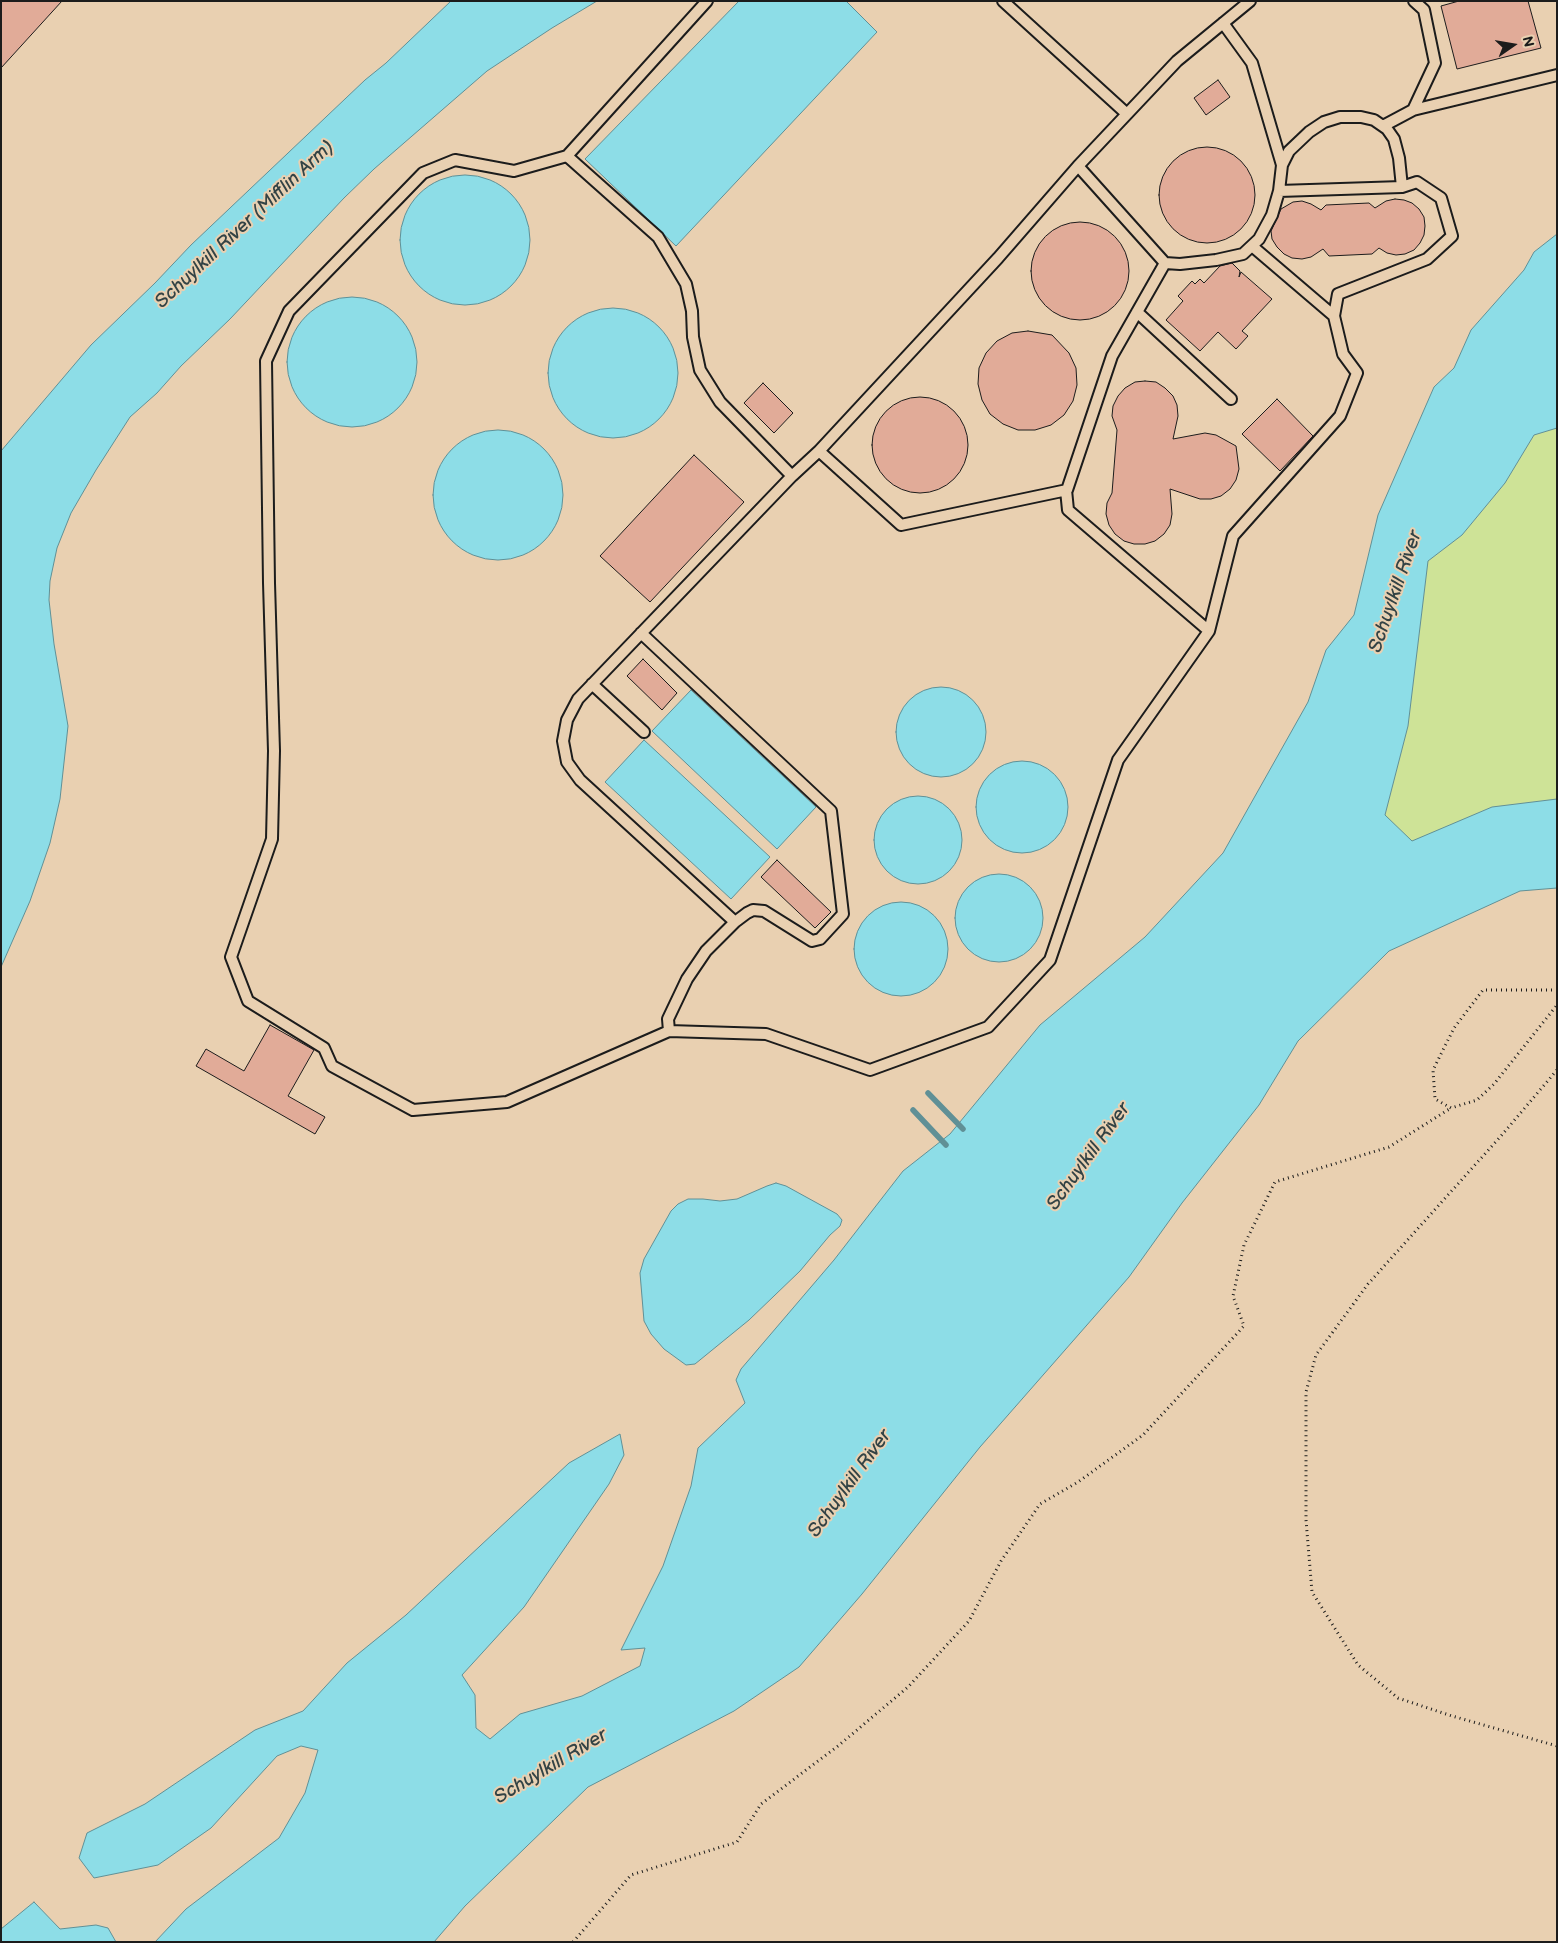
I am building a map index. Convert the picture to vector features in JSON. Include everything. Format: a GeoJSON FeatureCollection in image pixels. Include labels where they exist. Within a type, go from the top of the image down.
{"type":"FeatureCollection","features":[{"type":"Feature","properties":{"kind":"lane"},"geometry":{"type":"LineString","coordinates":[[707,1],[568,156],[514,171],[455,160],[423,173],[288,311],[266,360],[274,750],[272,839],[231,957],[248,1001],[324,1048],[332,1066],[413,1110],[507,1102],[669,1031],[766,1034],[870,1070],[988,1027],[1050,960],[1118,760],[1209,631],[1233,536],[1340,416],[1358,373],[1342,354],[1334,316],[1338,294],[1426,258],[1452,236],[1441,198],[1417,182],[1402,187],[1279,191]]}},
{"type":"Feature","properties":{"kind":"lane"},"geometry":{"type":"LineString","coordinates":[[1004,1],[1127,114]]}},
{"type":"Feature","properties":{"kind":"lane"},"geometry":{"type":"LineString","coordinates":[[736,922],[580,780],[568,762],[563,741],[567,720],[578,699],[792,476],[819,451],[998,258],[1078,166],[1177,61],[1250,1]]}},
{"type":"Feature","properties":{"kind":"lane"},"geometry":{"type":"LineString","coordinates":[[1414,1],[1424,10],[1434,63],[1414,110]]}},
{"type":"Feature","properties":{"kind":"lane"},"geometry":{"type":"LineString","coordinates":[[1223,23],[1252,63],[1282,165]]}},
{"type":"Feature","properties":{"kind":"lane"},"geometry":{"type":"LineString","coordinates":[[1383,126],[1414,110],[1557,75]]}},
{"type":"Feature","properties":{"kind":"lane"},"geometry":{"type":"LineString","coordinates":[[1078,166],[1165,263],[1180,264],[1244,254],[1259,239],[1272,214],[1279,191],[1282,165],[1289,151],[1309,132],[1324,122],[1340,117],[1361,117],[1374,120],[1383,126],[1394,139],[1399,158],[1402,187]]}},
{"type":"Feature","properties":{"kind":"lane"},"geometry":{"type":"LineString","coordinates":[[568,156],[658,237],[686,284],[692,311],[693,337],[700,370],[720,402],[792,476]]}},
{"type":"Feature","properties":{"kind":"lane"},"geometry":{"type":"LineString","coordinates":[[1252,246],[1334,316]]}},
{"type":"Feature","properties":{"kind":"lane"},"geometry":{"type":"LineString","coordinates":[[1165,263],[1112,356],[1066,490],[1068,510],[1209,631]]}},
{"type":"Feature","properties":{"kind":"lane"},"geometry":{"type":"LineString","coordinates":[[1137,312],[1231,399]]}},
{"type":"Feature","properties":{"kind":"lane"},"geometry":{"type":"LineString","coordinates":[[819,451],[901,525],[1066,490]]}},
{"type":"Feature","properties":{"kind":"lane"},"geometry":{"type":"LineString","coordinates":[[641,633],[831,811],[843,914],[820,939],[812,941],[764,911],[753,910],[747,913],[706,951],[687,980],[668,1019],[669,1031]]}},
{"type":"Feature","properties":{"kind":"lane"},"geometry":{"type":"LineString","coordinates":[[592,684],[644,732]]}},
{"type":"Feature","properties":{"kind":"path"},"geometry":{"type":"LineString","coordinates":[[1450,1108],[1435,1099],[1433,1070],[1454,1028],[1483,990],[1557,990]]}},
{"type":"Feature","properties":{"kind":"path"},"geometry":{"type":"LineString","coordinates":[[573,1942],[631,1875],[737,1842],[761,1804],[838,1746],[908,1687],[970,1621],[1002,1561],[1040,1504],[1078,1482],[1143,1435],[1244,1326],[1233,1296],[1240,1262],[1244,1245],[1274,1182],[1389,1147],[1450,1108],[1477,1100],[1494,1084],[1557,1005]]}},
{"type":"Feature","properties":{"kind":"path"},"geometry":{"type":"LineString","coordinates":[[1557,1070],[1501,1136],[1368,1284],[1316,1354],[1306,1392],[1306,1520],[1312,1592],[1358,1665],[1398,1698],[1452,1716],[1557,1746]]}},
{"type":"Feature","properties":{"kind":"green space"},"geometry":{"type":"Polygon","coordinates":[[[1557,428],[1557,799],[1492,807],[1412,842],[1385,815],[1408,726],[1428,561],[1462,535],[1505,483],[1534,435],[1557,428]]]}},
{"type":"Feature","properties":{"kind":"water","name":"Schuylkill River (Mifflin Arm)"},"geometry":{"type":"Polygon","coordinates":[[[451,1],[597,1],[487,71],[374,169],[344,198],[230,319],[181,366],[157,393],[130,417],[96,470],[71,513],[57,548],[50,581],[49,600],[54,644],[68,726],[60,799],[50,843],[30,901],[1,967],[1,451],[91,345],[191,245],[451,1]]]}},
{"type":"Feature","properties":{"kind":"water"},"geometry":{"type":"Polygon","coordinates":[[[739,1],[846,1],[877,32],[676,246],[585,159],[739,1]]]}},
{"type":"Feature","properties":{"kind":"water"},"geometry":{"type":"Polygon","coordinates":[[[465,175],[478,176],[490,180],[511,194],[525,215],[529,227],[529,253],[525,265],[511,286],[490,300],[478,304],[465,305],[452,304],[440,300],[419,286],[405,265],[401,253],[400,240],[401,227],[405,215],[419,194],[440,180],[452,176],[465,175]]]}},
{"type":"Feature","properties":{"kind":"water","name":"Schuylkill River"},"geometry":{"type":"Polygon","coordinates":[[[1557,234],[1557,428],[1534,435],[1505,483],[1462,535],[1428,561],[1408,726],[1385,815],[1412,841],[1492,807],[1557,799],[1557,888],[1520,891],[1389,951],[1298,1041],[1259,1105],[1182,1203],[1129,1277],[980,1447],[862,1594],[799,1667],[734,1711],[588,1787],[465,1906],[434,1942],[155,1942],[186,1909],[279,1838],[305,1793],[318,1750],[301,1746],[277,1756],[211,1828],[158,1865],[94,1878],[79,1858],[87,1833],[145,1804],[255,1730],[303,1711],[347,1663],[406,1615],[569,1463],[620,1434],[624,1455],[609,1484],[524,1607],[462,1675],[475,1695],[476,1728],[490,1739],[520,1714],[582,1696],[640,1666],[645,1648],[621,1650],[663,1566],[691,1486],[698,1448],[745,1403],[736,1380],[741,1369],[834,1260],[903,1171],[950,1134],[1040,1025],[1145,937],[1223,853],[1308,702],[1326,650],[1354,615],[1378,515],[1434,387],[1454,368],[1471,330],[1524,270],[1534,252],[1557,234]]]}},
{"type":"Feature","properties":{"kind":"water"},"geometry":{"type":"Polygon","coordinates":[[[352,297],[365,298],[377,302],[398,316],[412,337],[416,349],[416,375],[412,387],[398,408],[377,422],[365,426],[352,427],[339,426],[327,422],[306,408],[292,387],[288,375],[287,362],[288,349],[292,337],[306,316],[327,302],[339,298],[352,297]]]}},
{"type":"Feature","properties":{"kind":"water"},"geometry":{"type":"Polygon","coordinates":[[[613,308],[626,309],[638,313],[659,327],[673,348],[677,360],[677,386],[673,398],[659,419],[638,433],[626,437],[613,438],[600,437],[588,433],[567,419],[553,398],[549,386],[548,373],[549,360],[553,348],[567,327],[588,313],[600,309],[613,308]]]}},
{"type":"Feature","properties":{"kind":"water"},"geometry":{"type":"Polygon","coordinates":[[[498,430],[511,431],[523,435],[544,449],[558,470],[562,482],[562,508],[558,520],[544,541],[523,555],[511,559],[498,560],[485,559],[473,555],[452,541],[438,520],[434,508],[433,495],[434,482],[438,470],[452,449],[473,435],[485,431],[498,430]]]}},
{"type":"Feature","properties":{"kind":"water"},"geometry":{"type":"Polygon","coordinates":[[[941,687],[958,691],[973,700],[982,715],[986,732],[982,749],[973,764],[958,773],[941,777],[924,773],[909,764],[900,749],[896,732],[900,715],[909,700],[924,691],[941,687]]]}},
{"type":"Feature","properties":{"kind":"water"},"geometry":{"type":"Polygon","coordinates":[[[691,690],[816,807],[777,849],[652,731],[691,690]]]}},
{"type":"Feature","properties":{"kind":"water"},"geometry":{"type":"Polygon","coordinates":[[[644,740],[770,857],[731,899],[605,782],[644,740]]]}},
{"type":"Feature","properties":{"kind":"water"},"geometry":{"type":"Polygon","coordinates":[[[1022,761],[1040,764],[1055,774],[1065,789],[1068,807],[1065,825],[1055,840],[1040,850],[1022,853],[1004,850],[989,840],[979,825],[976,807],[979,789],[989,774],[1004,764],[1022,761]]]}},
{"type":"Feature","properties":{"kind":"water"},"geometry":{"type":"Polygon","coordinates":[[[918,796],[935,799],[943,803],[955,815],[959,823],[962,840],[959,857],[955,865],[943,877],[935,881],[918,884],[901,881],[893,877],[881,865],[877,857],[874,840],[877,823],[881,815],[893,803],[901,799],[918,796]]]}},
{"type":"Feature","properties":{"kind":"water"},"geometry":{"type":"Polygon","coordinates":[[[999,874],[1016,878],[1030,887],[1039,901],[1043,918],[1039,935],[1030,949],[1016,958],[999,962],[982,958],[968,949],[959,935],[955,918],[959,901],[968,887],[982,878],[999,874]]]}},
{"type":"Feature","properties":{"kind":"water"},"geometry":{"type":"Polygon","coordinates":[[[901,902],[919,906],[934,916],[944,931],[948,949],[944,967],[934,982],[919,992],[901,996],[883,992],[868,982],[858,967],[854,949],[858,931],[868,916],[883,906],[901,902]]]}},
{"type":"Feature","properties":{"kind":"water"},"geometry":{"type":"Polygon","coordinates":[[[776,1183],[786,1186],[837,1214],[842,1220],[840,1226],[800,1271],[749,1320],[695,1364],[686,1365],[664,1349],[651,1334],[644,1321],[640,1273],[644,1259],[671,1211],[678,1204],[688,1199],[720,1201],[737,1199],[776,1183]]]}},
{"type":"Feature","properties":{"kind":"water"},"geometry":{"type":"Polygon","coordinates":[[[34,1902],[60,1929],[96,1925],[108,1928],[116,1942],[1,1942],[1,1929],[34,1902]]]}},
{"type":"Feature","properties":{"kind":"building"},"geometry":{"type":"Polygon","coordinates":[[[1,1],[62,1],[1,68],[1,1]]]}},
{"type":"Feature","properties":{"kind":"building"},"geometry":{"type":"Polygon","coordinates":[[[1459,1],[1528,1],[1541,48],[1457,69],[1441,6],[1459,1]]]}},
{"type":"Feature","properties":{"kind":"building"},"geometry":{"type":"Polygon","coordinates":[[[1218,80],[1230,97],[1206,115],[1194,98],[1218,80]]]}},
{"type":"Feature","properties":{"kind":"building"},"geometry":{"type":"Polygon","coordinates":[[[1207,147],[1225,151],[1241,161],[1251,177],[1255,195],[1251,213],[1241,229],[1225,239],[1207,243],[1189,239],[1173,229],[1163,213],[1159,195],[1163,177],[1173,161],[1189,151],[1207,147]]]}},
{"type":"Feature","properties":{"kind":"building"},"geometry":{"type":"Polygon","coordinates":[[[1395,199],[1412,203],[1424,217],[1424,235],[1420,243],[1414,250],[1405,254],[1387,253],[1379,248],[1372,254],[1329,256],[1323,249],[1311,257],[1302,259],[1292,258],[1284,254],[1272,239],[1271,231],[1281,209],[1293,202],[1302,201],[1321,210],[1326,205],[1369,203],[1375,208],[1386,201],[1395,199]]]}},
{"type":"Feature","properties":{"kind":"building"},"geometry":{"type":"Polygon","coordinates":[[[1080,222],[1099,226],[1115,236],[1125,252],[1129,271],[1125,290],[1115,306],[1099,316],[1080,320],[1061,316],[1045,306],[1035,290],[1031,271],[1035,252],[1045,236],[1061,226],[1080,222]]]}},
{"type":"Feature","properties":{"kind":"building"},"geometry":{"type":"Polygon","coordinates":[[[1232,263],[1240,271],[1239,277],[1241,272],[1272,299],[1242,331],[1248,336],[1236,349],[1218,332],[1200,351],[1166,320],[1183,301],[1178,296],[1192,281],[1195,284],[1200,279],[1204,283],[1220,266],[1232,263]]]}},
{"type":"Feature","properties":{"kind":"building"},"geometry":{"type":"Polygon","coordinates":[[[1028,331],[1052,335],[1069,353],[1076,368],[1077,385],[1073,401],[1064,415],[1051,425],[1035,430],[1018,430],[1003,424],[990,414],[982,400],[978,384],[979,368],[986,353],[997,341],[1012,333],[1028,331]]]}},
{"type":"Feature","properties":{"kind":"building"},"geometry":{"type":"Polygon","coordinates":[[[1135,382],[1156,382],[1173,396],[1177,405],[1178,416],[1173,439],[1205,433],[1216,435],[1236,446],[1239,469],[1236,480],[1230,489],[1221,496],[1211,499],[1200,499],[1170,489],[1172,514],[1170,525],[1164,534],[1155,541],[1145,544],[1134,544],[1124,541],[1115,534],[1109,525],[1106,514],[1107,503],[1112,493],[1117,430],[1112,416],[1113,406],[1125,388],[1135,382]]]}},
{"type":"Feature","properties":{"kind":"building"},"geometry":{"type":"Polygon","coordinates":[[[763,383],[793,413],[774,433],[744,403],[763,383]]]}},
{"type":"Feature","properties":{"kind":"building"},"geometry":{"type":"Polygon","coordinates":[[[920,397],[938,401],[954,411],[964,427],[968,445],[964,463],[954,479],[938,489],[920,493],[902,489],[886,479],[876,463],[872,445],[876,427],[886,411],[902,401],[920,397]]]}},
{"type":"Feature","properties":{"kind":"building"},"geometry":{"type":"Polygon","coordinates":[[[1277,399],[1313,436],[1280,471],[1242,434],[1277,399]]]}},
{"type":"Feature","properties":{"kind":"building"},"geometry":{"type":"Polygon","coordinates":[[[694,455],[744,502],[650,602],[600,556],[694,455]]]}},
{"type":"Feature","properties":{"kind":"building"},"geometry":{"type":"Polygon","coordinates":[[[643,659],[677,693],[662,710],[627,676],[643,659]]]}},
{"type":"Feature","properties":{"kind":"building"},"geometry":{"type":"Polygon","coordinates":[[[777,860],[831,912],[815,928],[761,877],[777,860]]]}},
{"type":"Feature","properties":{"kind":"building"},"geometry":{"type":"Polygon","coordinates":[[[270,1025],[314,1050],[288,1096],[325,1117],[315,1134],[196,1066],[206,1049],[244,1071],[270,1025]]]}},
{"type":"Feature","properties":{"kind":"waterway"},"geometry":{"type":"LineString","coordinates":[[928,1093],[963,1129]]}},
{"type":"Feature","properties":{"kind":"waterway"},"geometry":{"type":"LineString","coordinates":[[913,1110],[946,1145]]}}]}
